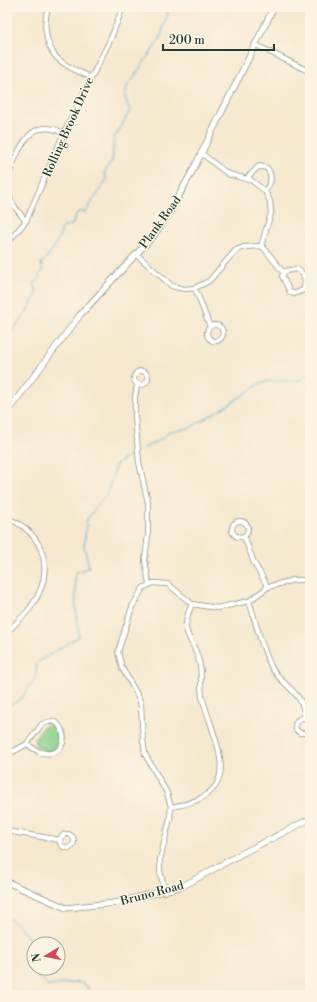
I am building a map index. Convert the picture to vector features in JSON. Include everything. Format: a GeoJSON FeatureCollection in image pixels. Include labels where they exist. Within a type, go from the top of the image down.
{"type":"FeatureCollection","features":[{"type":"Feature","properties":{"kind":"street"},"geometry":{"type":"LineString","coordinates":[[48,7],[46,33],[54,54],[63,62],[90,77]]}},
{"type":"Feature","properties":{"kind":"street","name":"Rolling Brook Drive"},"geometry":{"type":"LineString","coordinates":[[7,243],[26,221],[90,77],[111,38],[123,7]]}},
{"type":"Feature","properties":{"kind":"street","name":"Plank Road"},"geometry":{"type":"LineString","coordinates":[[7,412],[80,315],[137,255],[168,215],[201,153],[274,7]]}},
{"type":"Feature","properties":{"kind":"street"},"geometry":{"type":"LineString","coordinates":[[256,45],[310,72]]}},
{"type":"Feature","properties":{"kind":"street"},"geometry":{"type":"LineString","coordinates":[[26,221],[12,202],[8,190],[7,183],[13,164],[25,142],[36,130],[49,128],[64,133]]}},
{"type":"Feature","properties":{"kind":"street"},"geometry":{"type":"LineString","coordinates":[[201,153],[228,174],[251,180],[266,191],[270,201],[271,213],[261,246]]}},
{"type":"Feature","properties":{"kind":"street"},"geometry":{"type":"LineString","coordinates":[[246,179],[258,166],[267,168],[271,180],[266,191]]}},
{"type":"Feature","properties":{"kind":"street"},"geometry":{"type":"LineString","coordinates":[[137,255],[172,286],[179,289],[195,288],[209,281],[236,250],[244,247],[261,246],[264,248],[283,272],[282,276],[290,292],[294,294],[304,290],[306,284],[305,278],[297,269],[283,272]]}},
{"type":"Feature","properties":{"kind":"street"},"geometry":{"type":"LineString","coordinates":[[195,288],[210,326]]}},
{"type":"Feature","properties":{"kind":"street"},"geometry":{"type":"LineString","coordinates":[[137,385],[135,394],[135,417],[139,462],[148,503],[148,535],[145,560],[149,584]]}},
{"type":"Feature","properties":{"kind":"street"},"geometry":{"type":"LineString","coordinates":[[7,518],[26,527],[35,537],[42,552],[44,571],[40,589],[31,606],[7,632]]}},
{"type":"Feature","properties":{"kind":"street"},"geometry":{"type":"LineString","coordinates":[[244,536],[254,562],[268,587]]}},
{"type":"Feature","properties":{"kind":"street"},"geometry":{"type":"LineString","coordinates":[[165,892],[160,871],[160,860],[171,808],[167,793],[145,754],[141,706],[138,696],[122,668],[118,652],[132,607],[140,593],[149,584],[168,584],[192,604],[217,608],[249,601],[268,587],[293,580],[310,580]]}},
{"type":"Feature","properties":{"kind":"street"},"geometry":{"type":"LineString","coordinates":[[249,601],[268,659],[276,672],[301,700],[304,709],[304,718]]}},
{"type":"Feature","properties":{"kind":"street"},"geometry":{"type":"LineString","coordinates":[[171,808],[191,803],[209,794],[217,786],[221,769],[215,737],[202,698],[198,654],[185,630],[185,623],[192,604]]}},
{"type":"Feature","properties":{"kind":"street"},"geometry":{"type":"LineString","coordinates":[[304,718],[310,722]]}},
{"type":"Feature","properties":{"kind":"street"},"geometry":{"type":"LineString","coordinates":[[304,718],[296,721],[296,729],[303,734],[310,729]]}},
{"type":"Feature","properties":{"kind":"street"},"geometry":{"type":"LineString","coordinates":[[7,755],[27,744],[39,726],[46,722],[57,723],[64,733],[63,744],[58,751],[52,753],[42,753],[27,744]]}},
{"type":"Feature","properties":{"kind":"street","name":"Bruno Road"},"geometry":{"type":"LineString","coordinates":[[7,882],[66,908],[115,903],[165,892],[188,884],[239,855],[310,820]]}},
{"type":"Feature","properties":{"kind":"street"},"geometry":{"type":"LineString","coordinates":[[7,831],[60,840]]}},
{"type":"Feature","properties":{"kind":"street"},"geometry":{"type":"LineString","coordinates":[[301,995],[310,992]]}},
{"type":"Feature","properties":{"kind":"green space"},"geometry":{"type":"Polygon","coordinates":[[[50,724],[56,727],[59,731],[61,743],[59,746],[50,751],[39,749],[34,740],[42,728],[50,724]]]}},
{"type":"Feature","properties":{"kind":"waterway"},"geometry":{"type":"LineString","coordinates":[[7,336],[23,318],[37,293],[34,283],[40,279],[39,275],[43,271],[41,263],[54,247],[62,228],[73,224],[76,214],[82,211],[85,213],[107,179],[104,173],[112,161],[114,139],[130,111],[125,98],[127,87],[160,39],[168,13],[166,7]]}},
{"type":"Feature","properties":{"kind":"waterway"},"geometry":{"type":"LineString","coordinates":[[144,448],[162,439],[169,431],[190,428],[262,382],[300,380],[310,372]]}},
{"type":"Feature","properties":{"kind":"waterway"},"geometry":{"type":"LineString","coordinates":[[7,706],[20,700],[35,679],[37,663],[79,636],[76,611],[75,573],[89,567],[84,546],[87,519],[108,492],[116,464],[131,455]]}},
{"type":"Feature","properties":{"kind":"waterway"},"geometry":{"type":"LineString","coordinates":[[7,918],[17,924],[26,936]]}},
{"type":"Feature","properties":{"kind":"waterway"},"geometry":{"type":"LineString","coordinates":[[38,976],[48,986],[80,982],[88,987],[89,995]]}}]}
